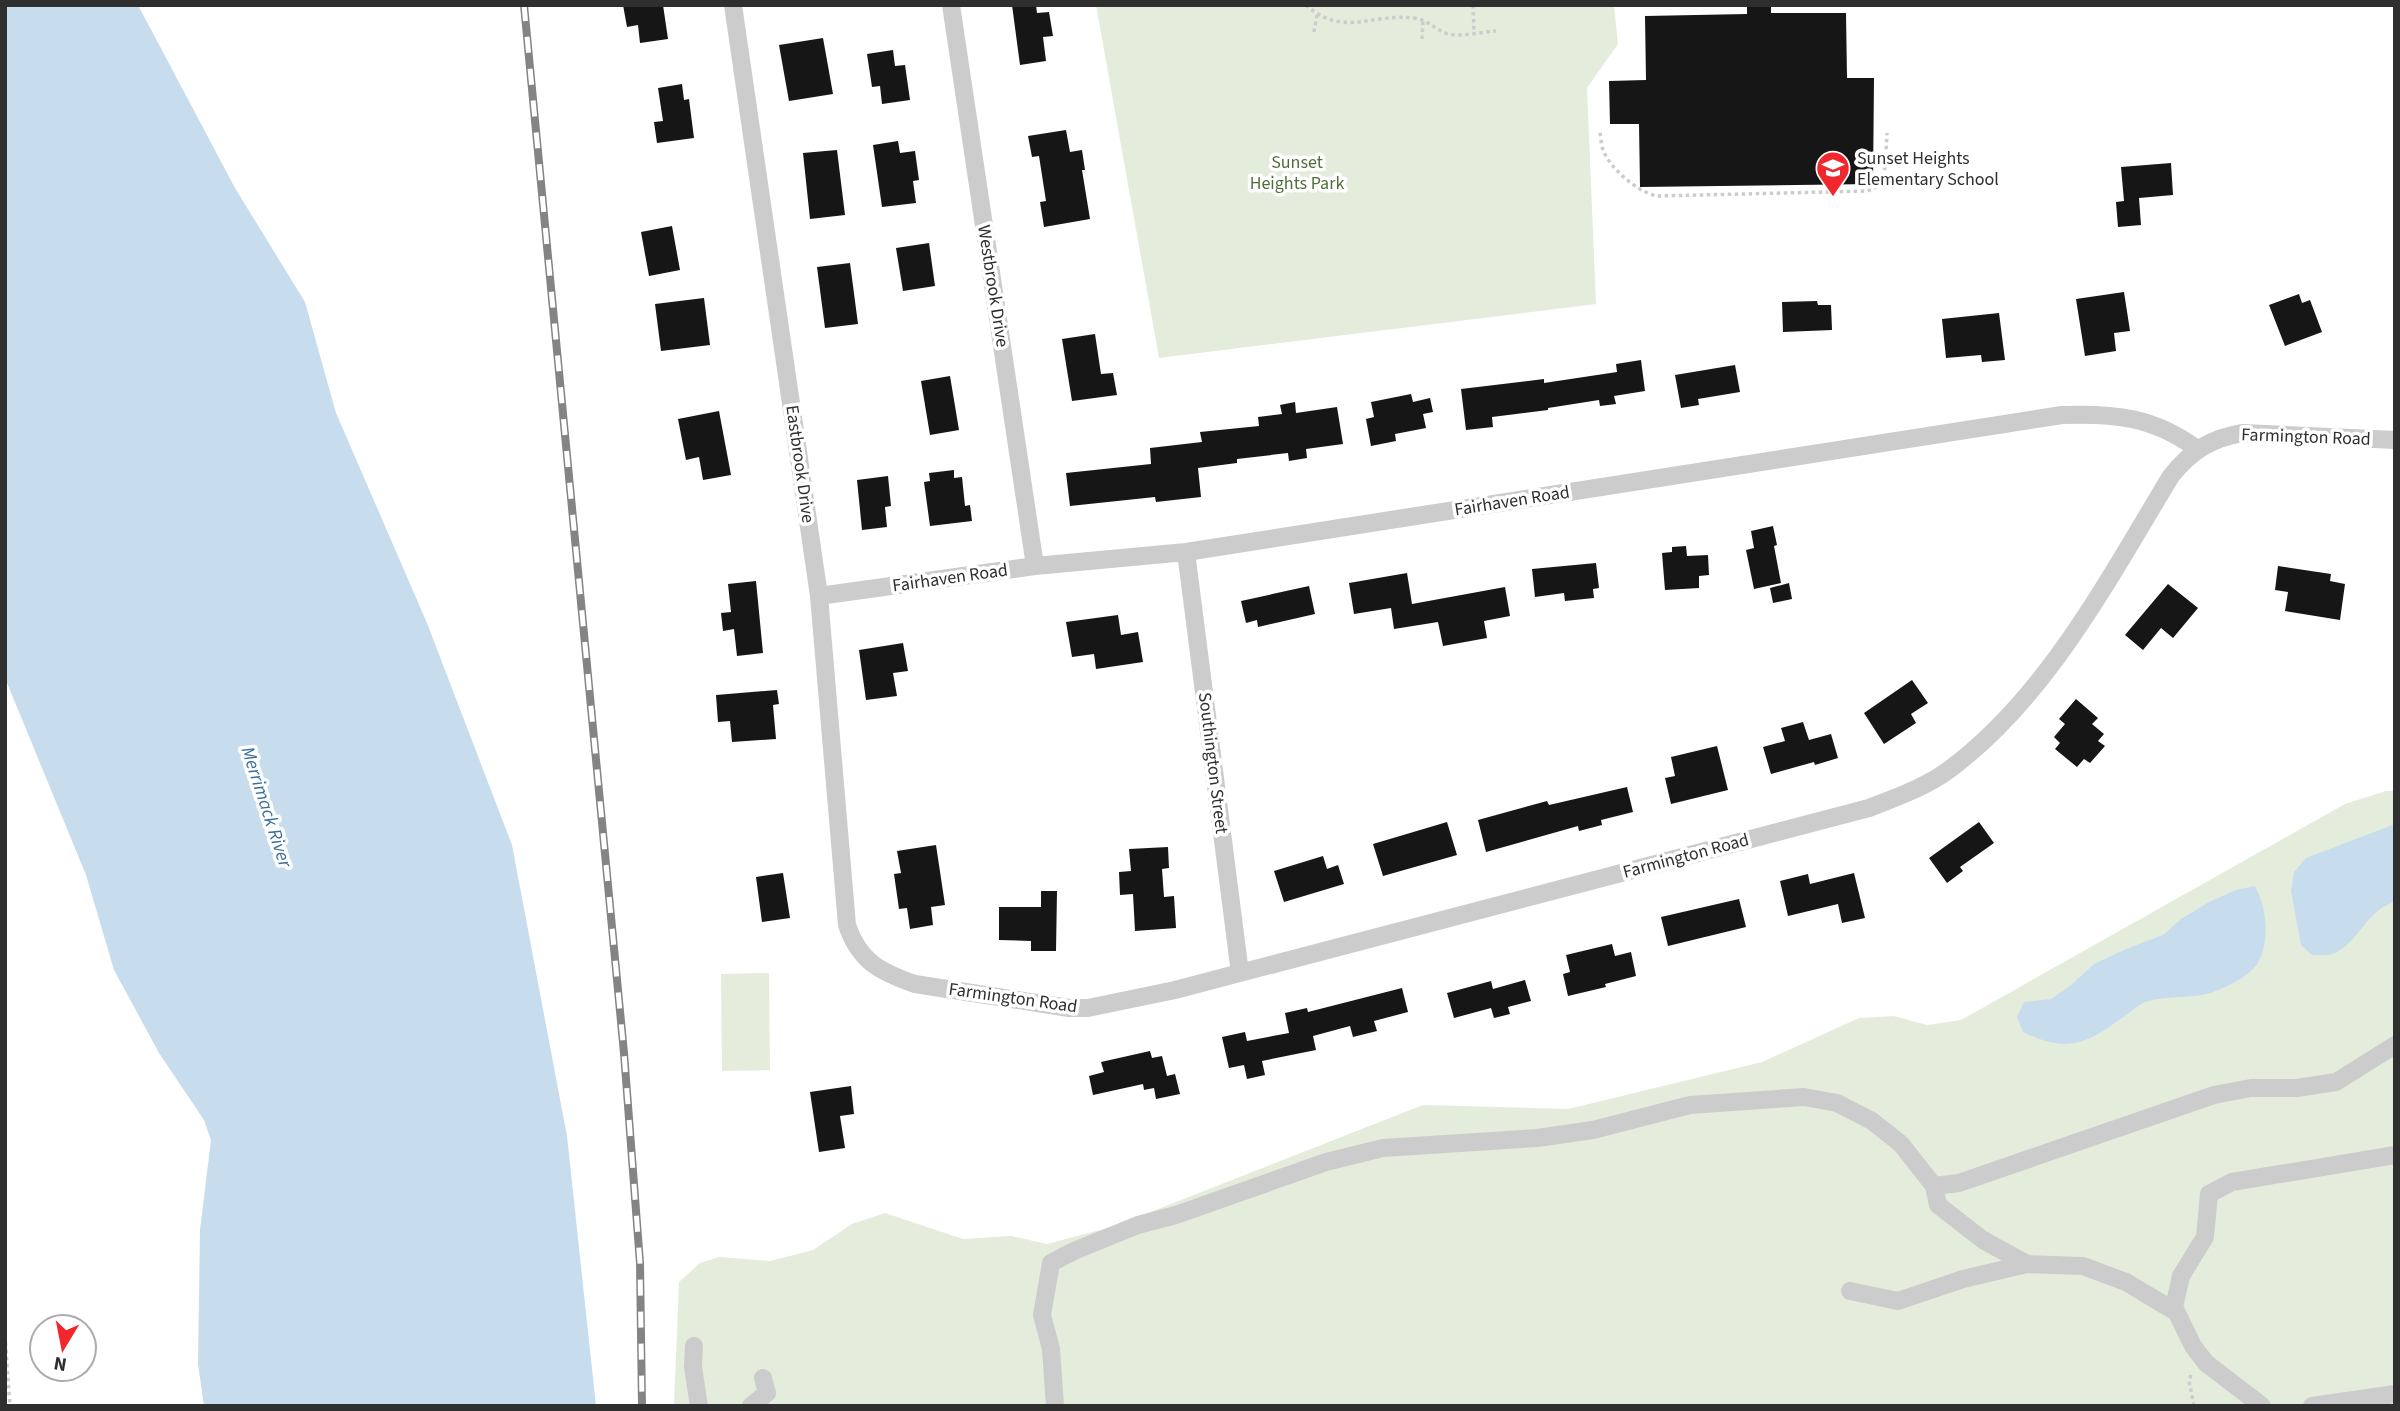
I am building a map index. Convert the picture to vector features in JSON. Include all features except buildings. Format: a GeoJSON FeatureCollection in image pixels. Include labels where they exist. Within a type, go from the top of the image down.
{"type":"FeatureCollection","features":[{"type":"Feature","properties":{"kind":"street","name":"Eastbrook Drive"},"geometry":{"type":"LineString","coordinates":[[733,5],[819,596],[847,925]]}},
{"type":"Feature","properties":{"kind":"street","name":"Westbrook Drive"},"geometry":{"type":"LineString","coordinates":[[951,5],[1035,566]]}},
{"type":"Feature","properties":{"kind":"street","name":"Fairhaven Road"},"geometry":{"type":"LineString","coordinates":[[819,596],[1035,566],[1186,552],[2062,415],[2114,415],[2137,419],[2177,433],[2197,449]]}},
{"type":"Feature","properties":{"kind":"street","name":"Farmington Road"},"geometry":{"type":"LineString","coordinates":[[847,925],[853,943],[865,958],[896,978],[915,984],[1069,1008],[1088,1007],[1175,990],[1869,808],[1910,792],[1958,763],[1983,741],[2029,692],[2084,620],[2171,477],[2182,462],[2197,449],[2226,435],[2243,433],[2395,440]]}},
{"type":"Feature","properties":{"kind":"street","name":"Southington Street"},"geometry":{"type":"LineString","coordinates":[[1186,552],[1240,973]]}},
{"type":"Feature","properties":{"kind":"street"},"geometry":{"type":"LineString","coordinates":[[1934,1186],[1959,1183],[2214,1095],[2251,1088],[2297,1088],[2336,1082],[2395,1045]]}},
{"type":"Feature","properties":{"kind":"street"},"geometry":{"type":"LineString","coordinates":[[1055,1406],[1051,1349],[1042,1315],[1051,1263],[1138,1225],[1176,1215],[1326,1162],[1383,1148],[1537,1138],[1593,1130],[1690,1105],[1804,1097],[1837,1103],[1872,1121],[1901,1144],[1934,1186],[1938,1205],[1983,1240],[2027,1264]]}},
{"type":"Feature","properties":{"kind":"street"},"geometry":{"type":"LineString","coordinates":[[2262,1406],[2206,1363],[2193,1346],[2174,1307],[2181,1276],[2206,1237],[2209,1194],[2232,1182],[2395,1155]]}},
{"type":"Feature","properties":{"kind":"street"},"geometry":{"type":"LineString","coordinates":[[1850,1291],[1898,1301],[1963,1279],[2027,1264],[2083,1266],[2126,1282],[2176,1312]]}},
{"type":"Feature","properties":{"kind":"street"},"geometry":{"type":"LineString","coordinates":[[694,1346],[693,1367],[699,1406]]}},
{"type":"Feature","properties":{"kind":"street"},"geometry":{"type":"LineString","coordinates":[[751,1406],[767,1392]]}},
{"type":"Feature","properties":{"kind":"street"},"geometry":{"type":"LineString","coordinates":[[2312,1406],[2395,1394]]}},
{"type":"Feature","properties":{"kind":"path"},"geometry":{"type":"LineString","coordinates":[[1306,5],[1317,15],[1335,22],[1399,18],[1423,20],[1448,34],[1496,32]]}},
{"type":"Feature","properties":{"kind":"path"},"geometry":{"type":"LineString","coordinates":[[1473,5],[1474,32]]}},
{"type":"Feature","properties":{"kind":"path"},"geometry":{"type":"LineString","coordinates":[[1314,32],[1317,15]]}},
{"type":"Feature","properties":{"kind":"path"},"geometry":{"type":"LineString","coordinates":[[1422,39],[1423,20]]}},
{"type":"Feature","properties":{"kind":"path"},"geometry":{"type":"LineString","coordinates":[[1600,133],[1604,152],[1633,185],[1644,193],[1657,196],[1867,191],[1875,188],[1882,179],[1887,133]]}},
{"type":"Feature","properties":{"kind":"path"},"geometry":{"type":"LineString","coordinates":[[5,1336],[10,1406]]}},
{"type":"Feature","properties":{"kind":"green space","name":"Sunset Heights Park"},"geometry":{"type":"Polygon","coordinates":[[[1096,5],[1614,5],[1618,44],[1587,88],[1596,304],[1159,358],[1096,5]]]}},
{"type":"Feature","properties":{"kind":"green space"},"geometry":{"type":"Polygon","coordinates":[[[2386,791],[2395,791],[2395,1400],[2349,1406],[674,1406],[679,1282],[700,1263],[719,1257],[770,1261],[813,1250],[852,1224],[885,1213],[963,1239],[1011,1236],[1047,1244],[1115,1226],[1423,1105],[1568,1109],[1762,1062],[1859,1018],[1894,1016],[1927,1025],[1961,1020],[2345,804],[2386,791]]]}},
{"type":"Feature","properties":{"kind":"green space"},"geometry":{"type":"Polygon","coordinates":[[[769,973],[770,1070],[722,1071],[721,974],[769,973]]]}},
{"type":"Feature","properties":{"kind":"water","name":"Merrimack River"},"geometry":{"type":"Polygon","coordinates":[[[5,5],[138,5],[235,188],[305,302],[336,413],[427,623],[512,845],[567,1136],[596,1406],[204,1406],[198,1364],[200,1230],[211,1140],[204,1120],[159,1053],[114,970],[86,875],[5,678],[5,5]]]}},
{"type":"Feature","properties":{"kind":"water"},"geometry":{"type":"Polygon","coordinates":[[[2395,824],[2395,902],[2377,911],[2343,948],[2330,955],[2312,955],[2301,945],[2291,891],[2294,872],[2306,858],[2395,824]]]}},
{"type":"Feature","properties":{"kind":"water"},"geometry":{"type":"Polygon","coordinates":[[[2255,886],[2264,912],[2265,941],[2260,959],[2243,977],[2209,993],[2145,1002],[2097,1035],[2075,1043],[2051,1042],[2023,1032],[2017,1017],[2024,1002],[2051,999],[2094,964],[2163,935],[2181,919],[2209,902],[2236,890],[2255,886]]]}},
{"type":"Feature","properties":{"kind":"railway"},"geometry":{"type":"LineString","coordinates":[[524,5],[624,1053],[640,1263],[642,1406]]}},
{"type":"Feature","properties":{"kind":"place","name":"Sunset Heights Elementary School"},"geometry":{"type":"Point","coordinates":[1833,198]}}]}
